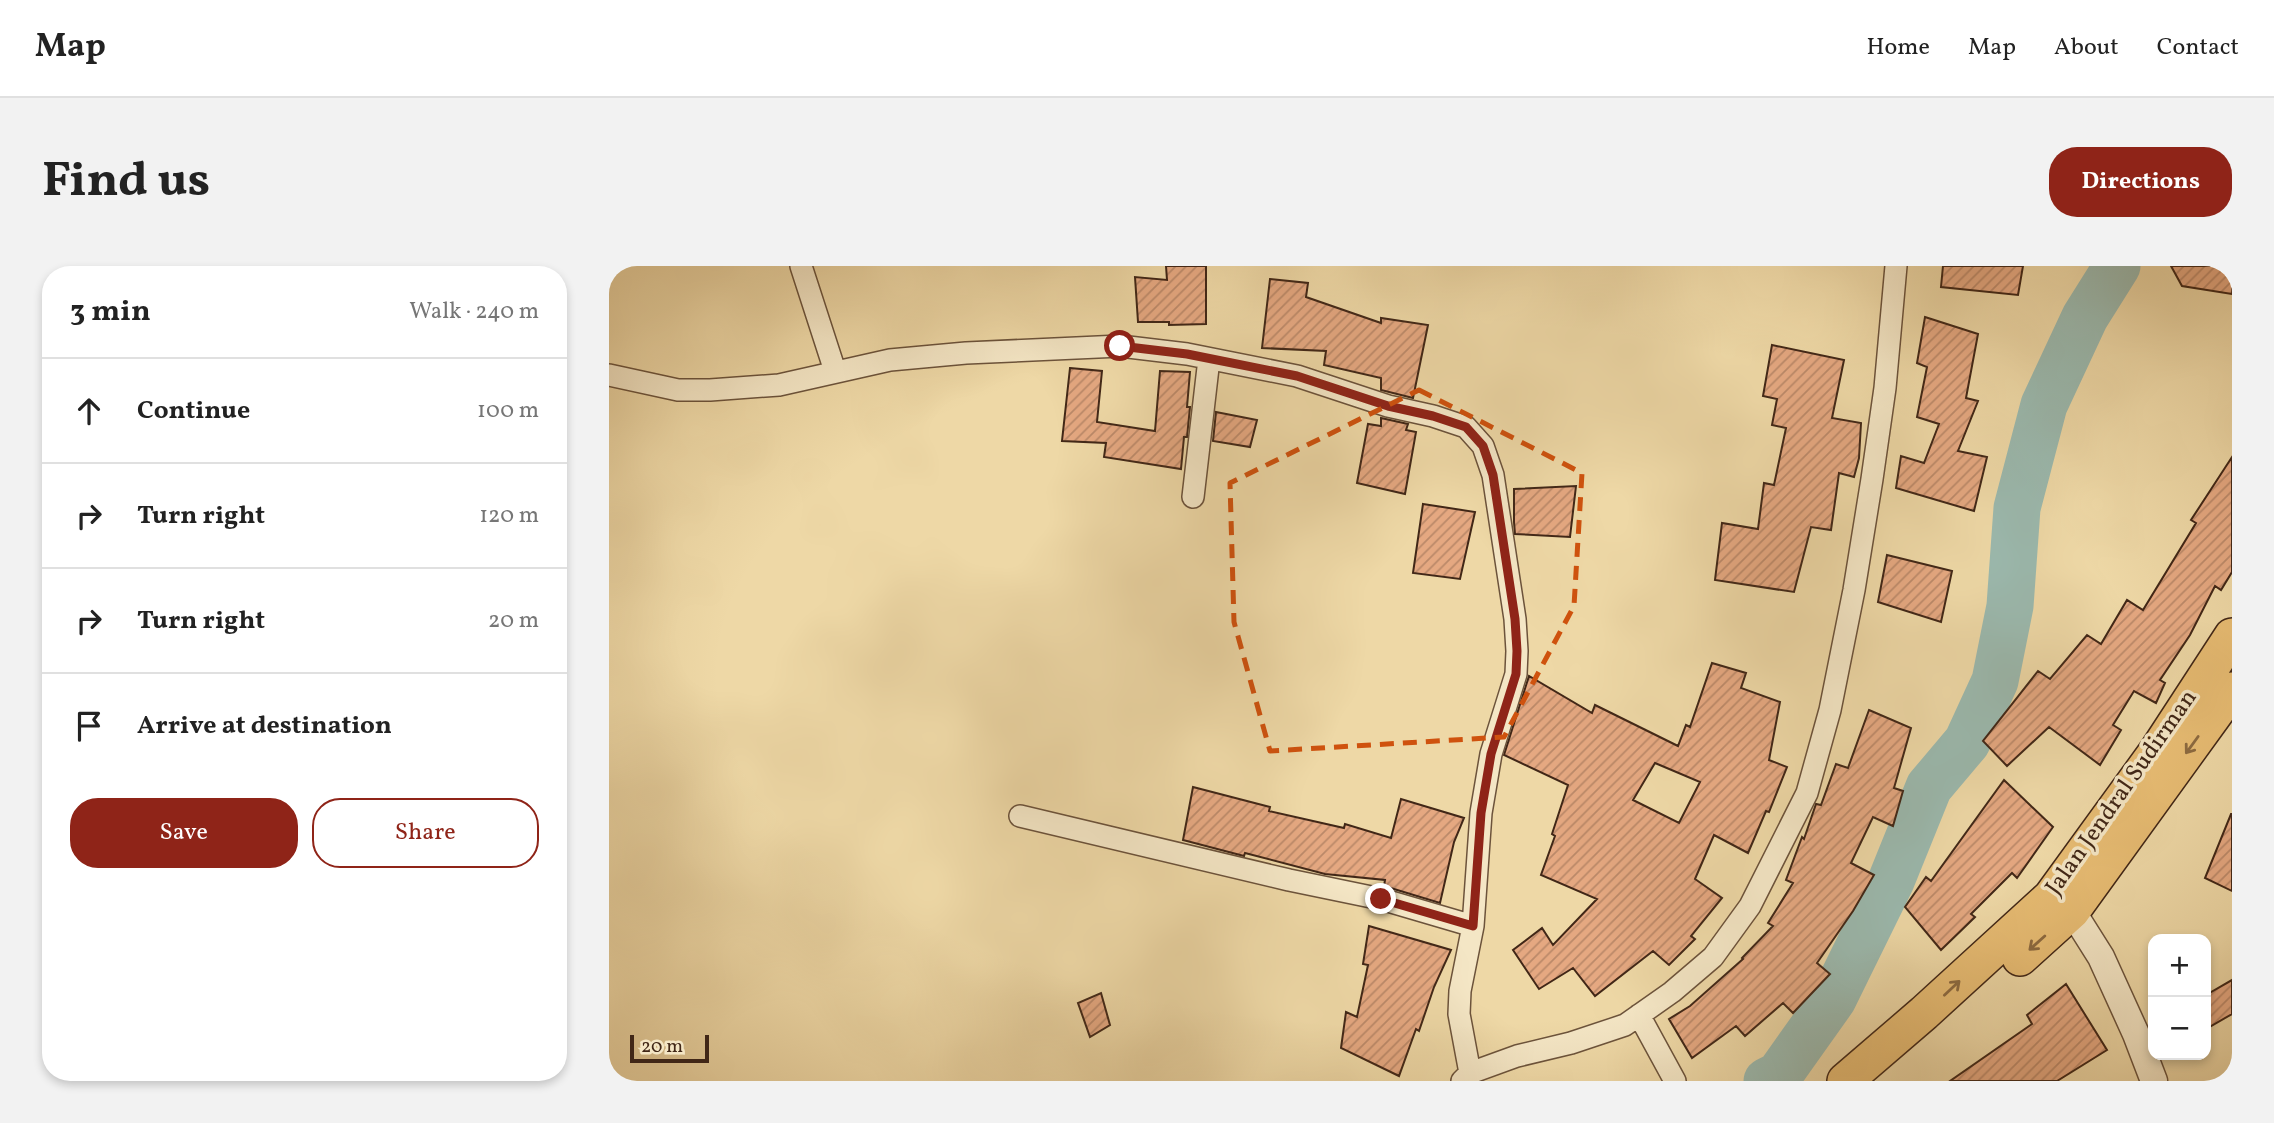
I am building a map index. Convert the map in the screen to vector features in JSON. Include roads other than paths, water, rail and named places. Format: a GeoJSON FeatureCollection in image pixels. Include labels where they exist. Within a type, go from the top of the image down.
{"type":"FeatureCollection","features":[{"type":"Feature","properties":{"kind":"highway","name":"Jalan Jendral Sudirman"},"geometry":{"type":"LineString","coordinates":[[1845,1081],[1924,1013],[2061,904],[2232,636]]}},
{"type":"Feature","properties":{"kind":"highway","name":"Jalan Jendral Sudirman"},"geometry":{"type":"LineString","coordinates":[[1880,1081],[2061,904],[2232,690]]}},
{"type":"Feature","properties":{"kind":"street"},"geometry":{"type":"LineString","coordinates":[[801,266],[835,371]]}},
{"type":"Feature","properties":{"kind":"street"},"geometry":{"type":"LineString","coordinates":[[609,375],[677,390],[710,390],[779,384],[890,360],[966,353],[1120,346],[1297,376],[1388,406],[1466,427],[1483,446],[1493,475],[1515,619],[1517,651],[1516,674],[1491,754],[1481,813],[1473,926],[1460,991],[1459,1014],[1466,1077],[1517,1056],[1571,1043],[1625,1025],[1672,992],[1713,957],[1750,906],[1807,793],[1830,710],[1854,590],[1885,388],[1896,266]]}},
{"type":"Feature","properties":{"kind":"street"},"geometry":{"type":"LineString","coordinates":[[1192,497],[1209,359]]}},
{"type":"Feature","properties":{"kind":"street"},"geometry":{"type":"LineString","coordinates":[[1020,816],[1381,899],[1473,926]]}},
{"type":"Feature","properties":{"kind":"street"},"geometry":{"type":"LineString","coordinates":[[2061,904],[2101,957],[2154,1081]]}},
{"type":"Feature","properties":{"kind":"street"},"geometry":{"type":"LineString","coordinates":[[1639,1015],[1675,1081]]}},
{"type":"Feature","properties":{"kind":"waterway"},"geometry":{"type":"LineString","coordinates":[[1767,1081],[1779,1075],[1833,999],[1891,881],[1929,787],[1967,742],[1995,681],[2010,606],[2017,508],[2044,405],[2085,317],[2117,266]]}}]}
